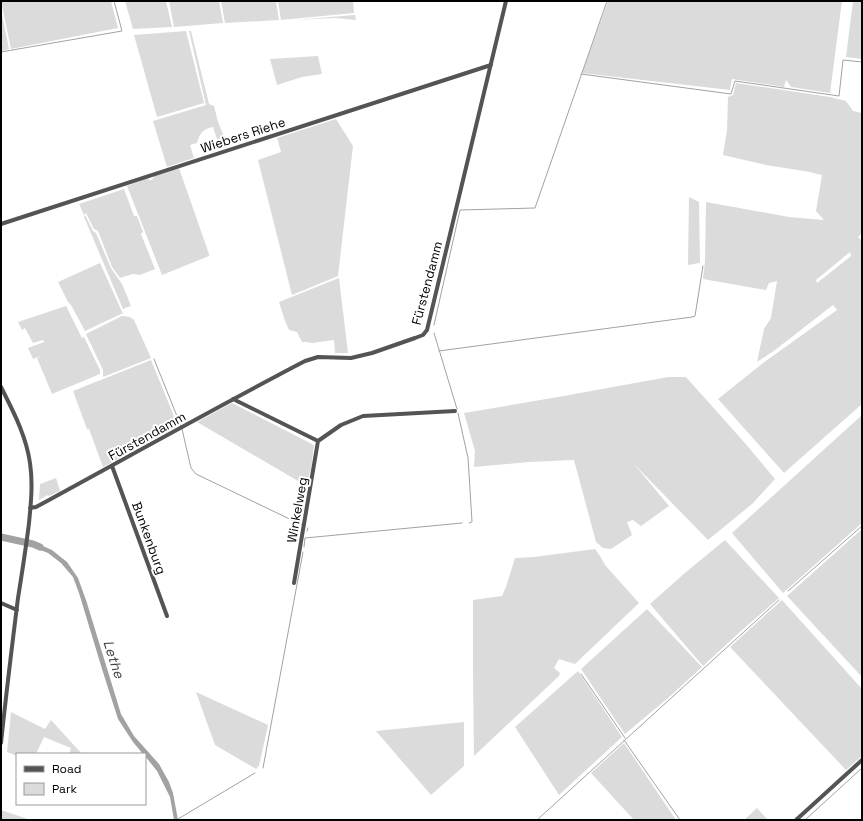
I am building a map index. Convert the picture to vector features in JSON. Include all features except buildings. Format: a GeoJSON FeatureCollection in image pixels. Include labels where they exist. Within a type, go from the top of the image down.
{"type":"FeatureCollection","features":[{"type":"Feature","properties":{"kind":"street","name":"Fürstendamm"},"geometry":{"type":"LineString","coordinates":[[30,508],[36,507],[233,399],[306,361],[318,357],[351,358],[372,353],[423,335],[427,330],[506,1]]}},
{"type":"Feature","properties":{"kind":"street","name":"Wiebers Riehe"},"geometry":{"type":"LineString","coordinates":[[1,224],[491,65]]}},
{"type":"Feature","properties":{"kind":"street"},"geometry":{"type":"LineString","coordinates":[[1,387],[17,418],[27,446],[31,473],[30,508],[26,548],[1,743]]}},
{"type":"Feature","properties":{"kind":"street"},"geometry":{"type":"LineString","coordinates":[[233,399],[318,441],[341,425],[363,416],[455,411]]}},
{"type":"Feature","properties":{"kind":"street","name":"Winkelweg"},"geometry":{"type":"LineString","coordinates":[[294,583],[318,441]]}},
{"type":"Feature","properties":{"kind":"street","name":"Bunkenburg"},"geometry":{"type":"LineString","coordinates":[[112,466],[167,616]]}},
{"type":"Feature","properties":{"kind":"street"},"geometry":{"type":"LineString","coordinates":[[1,603],[17,610]]}},
{"type":"Feature","properties":{"kind":"street"},"geometry":{"type":"LineString","coordinates":[[796,820],[862,760]]}},
{"type":"Feature","properties":{"kind":"green space"},"geometry":{"type":"Polygon","coordinates":[[[1,1],[111,1],[118,28],[11,49],[1,1]]]}},
{"type":"Feature","properties":{"kind":"green space"},"geometry":{"type":"Polygon","coordinates":[[[125,1],[166,1],[172,27],[133,29],[125,1]]]}},
{"type":"Feature","properties":{"kind":"green space"},"geometry":{"type":"Polygon","coordinates":[[[169,1],[219,1],[223,23],[174,27],[169,1]]]}},
{"type":"Feature","properties":{"kind":"green space"},"geometry":{"type":"Polygon","coordinates":[[[221,1],[276,1],[279,20],[225,23],[221,1]]]}},
{"type":"Feature","properties":{"kind":"green space"},"geometry":{"type":"Polygon","coordinates":[[[278,1],[353,1],[354,13],[281,20],[278,1]]]}},
{"type":"Feature","properties":{"kind":"green space"},"geometry":{"type":"Polygon","coordinates":[[[608,1],[842,1],[830,93],[791,87],[786,80],[784,87],[732,79],[730,90],[582,73],[608,1]]]}},
{"type":"Feature","properties":{"kind":"green space"},"geometry":{"type":"Polygon","coordinates":[[[853,1],[862,1],[862,59],[846,57],[853,1]]]}},
{"type":"Feature","properties":{"kind":"green space"},"geometry":{"type":"Polygon","coordinates":[[[1,9],[9,49],[1,51],[1,9]]]}},
{"type":"Feature","properties":{"kind":"green space"},"geometry":{"type":"Polygon","coordinates":[[[355,15],[356,20],[335,18],[294,20],[355,15]]]}},
{"type":"Feature","properties":{"kind":"green space"},"geometry":{"type":"Polygon","coordinates":[[[186,31],[204,103],[157,117],[134,35],[186,31]]]}},
{"type":"Feature","properties":{"kind":"green space"},"geometry":{"type":"Polygon","coordinates":[[[189,31],[191,31],[209,104],[214,106],[218,122],[225,139],[217,139],[213,127],[204,130],[197,143],[190,145],[194,158],[167,167],[153,121],[206,105],[189,31]]]}},
{"type":"Feature","properties":{"kind":"green space"},"geometry":{"type":"Polygon","coordinates":[[[318,56],[322,74],[302,77],[277,85],[270,59],[318,56]]]}},
{"type":"Feature","properties":{"kind":"green space"},"geometry":{"type":"Polygon","coordinates":[[[736,83],[830,97],[846,101],[853,111],[862,113],[862,233],[858,237],[862,241],[862,404],[784,473],[718,399],[763,363],[837,310],[833,305],[757,362],[764,329],[771,318],[777,281],[769,283],[766,290],[703,279],[705,261],[706,202],[789,217],[824,220],[816,211],[822,175],[766,165],[723,155],[727,130],[728,97],[733,95],[736,83]],[[850,252],[816,280],[817,283],[851,256],[850,252]]]}},
{"type":"Feature","properties":{"kind":"green space"},"geometry":{"type":"Polygon","coordinates":[[[336,119],[353,146],[338,276],[292,295],[258,160],[281,152],[277,138],[336,119]]]}},
{"type":"Feature","properties":{"kind":"green space"},"geometry":{"type":"Polygon","coordinates":[[[179,168],[209,256],[162,275],[127,186],[148,178],[149,180],[152,180],[154,176],[179,168]]]}},
{"type":"Feature","properties":{"kind":"green space"},"geometry":{"type":"Polygon","coordinates":[[[124,189],[134,216],[137,216],[143,232],[141,234],[155,269],[140,275],[133,274],[120,278],[112,267],[98,231],[94,229],[86,213],[84,215],[79,204],[124,189]]]}},
{"type":"Feature","properties":{"kind":"green space"},"geometry":{"type":"Polygon","coordinates":[[[689,197],[699,202],[700,263],[688,265],[689,197]]]}},
{"type":"Feature","properties":{"kind":"green space"},"geometry":{"type":"Polygon","coordinates":[[[85,215],[93,231],[96,233],[111,268],[122,284],[131,306],[123,309],[84,217],[85,215]]]}},
{"type":"Feature","properties":{"kind":"green space"},"geometry":{"type":"Polygon","coordinates":[[[100,263],[123,314],[85,331],[58,282],[100,263]]]}},
{"type":"Feature","properties":{"kind":"green space"},"geometry":{"type":"Polygon","coordinates":[[[339,278],[348,353],[335,353],[334,340],[312,343],[302,342],[297,332],[289,330],[279,302],[339,278]]]}},
{"type":"Feature","properties":{"kind":"green space"},"geometry":{"type":"Polygon","coordinates":[[[66,306],[82,338],[84,337],[100,370],[100,374],[52,394],[37,358],[43,355],[33,359],[28,348],[44,342],[43,340],[33,343],[25,328],[22,330],[18,322],[66,306]]]}},
{"type":"Feature","properties":{"kind":"green space"},"geometry":{"type":"Polygon","coordinates":[[[122,316],[130,317],[134,320],[151,358],[103,377],[103,370],[86,334],[122,316]]]}},
{"type":"Feature","properties":{"kind":"green space"},"geometry":{"type":"Polygon","coordinates":[[[151,360],[178,426],[117,457],[118,459],[103,467],[73,391],[151,360]]]}},
{"type":"Feature","properties":{"kind":"green space"},"geometry":{"type":"Polygon","coordinates":[[[668,377],[686,377],[775,479],[752,504],[708,540],[634,464],[669,506],[641,526],[633,520],[627,522],[632,535],[611,549],[603,548],[596,542],[574,460],[474,467],[475,451],[464,413],[668,377]]]}},
{"type":"Feature","properties":{"kind":"green space"},"geometry":{"type":"Polygon","coordinates":[[[232,403],[314,445],[306,489],[303,484],[197,422],[232,403]]]}},
{"type":"Feature","properties":{"kind":"green space"},"geometry":{"type":"Polygon","coordinates":[[[862,415],[862,523],[783,593],[732,533],[862,415]]]}},
{"type":"Feature","properties":{"kind":"green space"},"geometry":{"type":"Polygon","coordinates":[[[56,478],[60,491],[39,500],[40,484],[56,478]]]}},
{"type":"Feature","properties":{"kind":"green space"},"geometry":{"type":"Polygon","coordinates":[[[862,529],[862,677],[787,596],[862,529]]]}},
{"type":"Feature","properties":{"kind":"green space"},"geometry":{"type":"Polygon","coordinates":[[[725,540],[779,598],[703,666],[650,604],[725,540]]]}},
{"type":"Feature","properties":{"kind":"green space"},"geometry":{"type":"Polygon","coordinates":[[[595,549],[605,565],[639,603],[575,664],[559,659],[554,668],[560,673],[559,676],[474,756],[473,600],[502,596],[515,558],[595,549]]]}},
{"type":"Feature","properties":{"kind":"green space"},"geometry":{"type":"Polygon","coordinates":[[[782,600],[862,689],[862,756],[846,770],[730,647],[782,600]]]}},
{"type":"Feature","properties":{"kind":"green space"},"geometry":{"type":"Polygon","coordinates":[[[647,609],[702,667],[625,734],[581,669],[647,609]]]}},
{"type":"Feature","properties":{"kind":"green space"},"geometry":{"type":"Polygon","coordinates":[[[578,671],[622,737],[559,795],[515,727],[578,671]]]}},
{"type":"Feature","properties":{"kind":"green space"},"geometry":{"type":"Polygon","coordinates":[[[196,692],[268,725],[259,766],[256,769],[215,745],[196,692]]]}},
{"type":"Feature","properties":{"kind":"green space"},"geometry":{"type":"Polygon","coordinates":[[[11,712],[45,729],[51,720],[81,753],[69,753],[71,748],[44,737],[36,753],[16,753],[16,756],[7,752],[11,712]]]}},
{"type":"Feature","properties":{"kind":"green space"},"geometry":{"type":"Polygon","coordinates":[[[464,722],[464,766],[431,795],[376,731],[464,722]]]}},
{"type":"Feature","properties":{"kind":"green space"},"geometry":{"type":"Polygon","coordinates":[[[624,743],[676,820],[634,820],[591,773],[624,743]]]}},
{"type":"Feature","properties":{"kind":"green space"},"geometry":{"type":"Polygon","coordinates":[[[757,808],[768,820],[744,820],[757,808]]]}},
{"type":"Feature","properties":{"kind":"green space"},"geometry":{"type":"Polygon","coordinates":[[[1,810],[31,820],[1,820],[1,810]]]}},
{"type":"Feature","properties":{"kind":"shaded area"},"geometry":{"type":"Polygon","coordinates":[[[31,541],[52,550],[67,562],[78,578],[121,714],[134,736],[159,764],[169,782],[173,793],[178,820],[174,820],[170,797],[157,771],[146,757],[146,753],[142,753],[133,742],[118,719],[73,577],[61,563],[48,553],[30,546],[31,541]]]}},
{"type":"Feature","properties":{"kind":"waterway"},"geometry":{"type":"LineString","coordinates":[[1,52],[122,31],[114,1]]}},
{"type":"Feature","properties":{"kind":"waterway"},"geometry":{"type":"LineString","coordinates":[[434,325],[460,210],[535,208],[607,1]]}},
{"type":"Feature","properties":{"kind":"waterway"},"geometry":{"type":"LineString","coordinates":[[581,74],[731,94],[735,81],[839,96],[843,60],[862,62]]}},
{"type":"Feature","properties":{"kind":"waterway"},"geometry":{"type":"LineString","coordinates":[[439,351],[692,317],[695,316],[703,266]]}},
{"type":"Feature","properties":{"kind":"waterway"},"geometry":{"type":"LineString","coordinates":[[434,333],[457,409]]}},
{"type":"Feature","properties":{"kind":"waterway"},"geometry":{"type":"LineString","coordinates":[[154,359],[181,426]]}},
{"type":"Feature","properties":{"kind":"waterway"},"geometry":{"type":"LineString","coordinates":[[458,413],[468,458],[472,522],[469,523]]}},
{"type":"Feature","properties":{"kind":"waterway"},"geometry":{"type":"LineString","coordinates":[[182,429],[191,468],[196,474],[302,525]]}},
{"type":"Feature","properties":{"kind":"waterway"},"geometry":{"type":"LineString","coordinates":[[304,547],[305,538],[462,523]]}},
{"type":"Feature","properties":{"kind":"waterway"},"geometry":{"type":"LineString","coordinates":[[788,591],[862,526]]}},
{"type":"Feature","properties":{"kind":"waterway","name":"Lethe"},"geometry":{"type":"LineString","coordinates":[[1,537],[40,547]]}},
{"type":"Feature","properties":{"kind":"waterway"},"geometry":{"type":"LineString","coordinates":[[263,768],[303,552]]}},
{"type":"Feature","properties":{"kind":"waterway"},"geometry":{"type":"LineString","coordinates":[[537,820],[779,600]]}},
{"type":"Feature","properties":{"kind":"waterway"},"geometry":{"type":"LineString","coordinates":[[581,674],[625,738]]}},
{"type":"Feature","properties":{"kind":"waterway"},"geometry":{"type":"LineString","coordinates":[[624,740],[680,820]]}},
{"type":"Feature","properties":{"kind":"waterway"},"geometry":{"type":"LineString","coordinates":[[805,820],[862,768]]}},
{"type":"Feature","properties":{"kind":"waterway"},"geometry":{"type":"LineString","coordinates":[[178,819],[255,773]]}}]}
